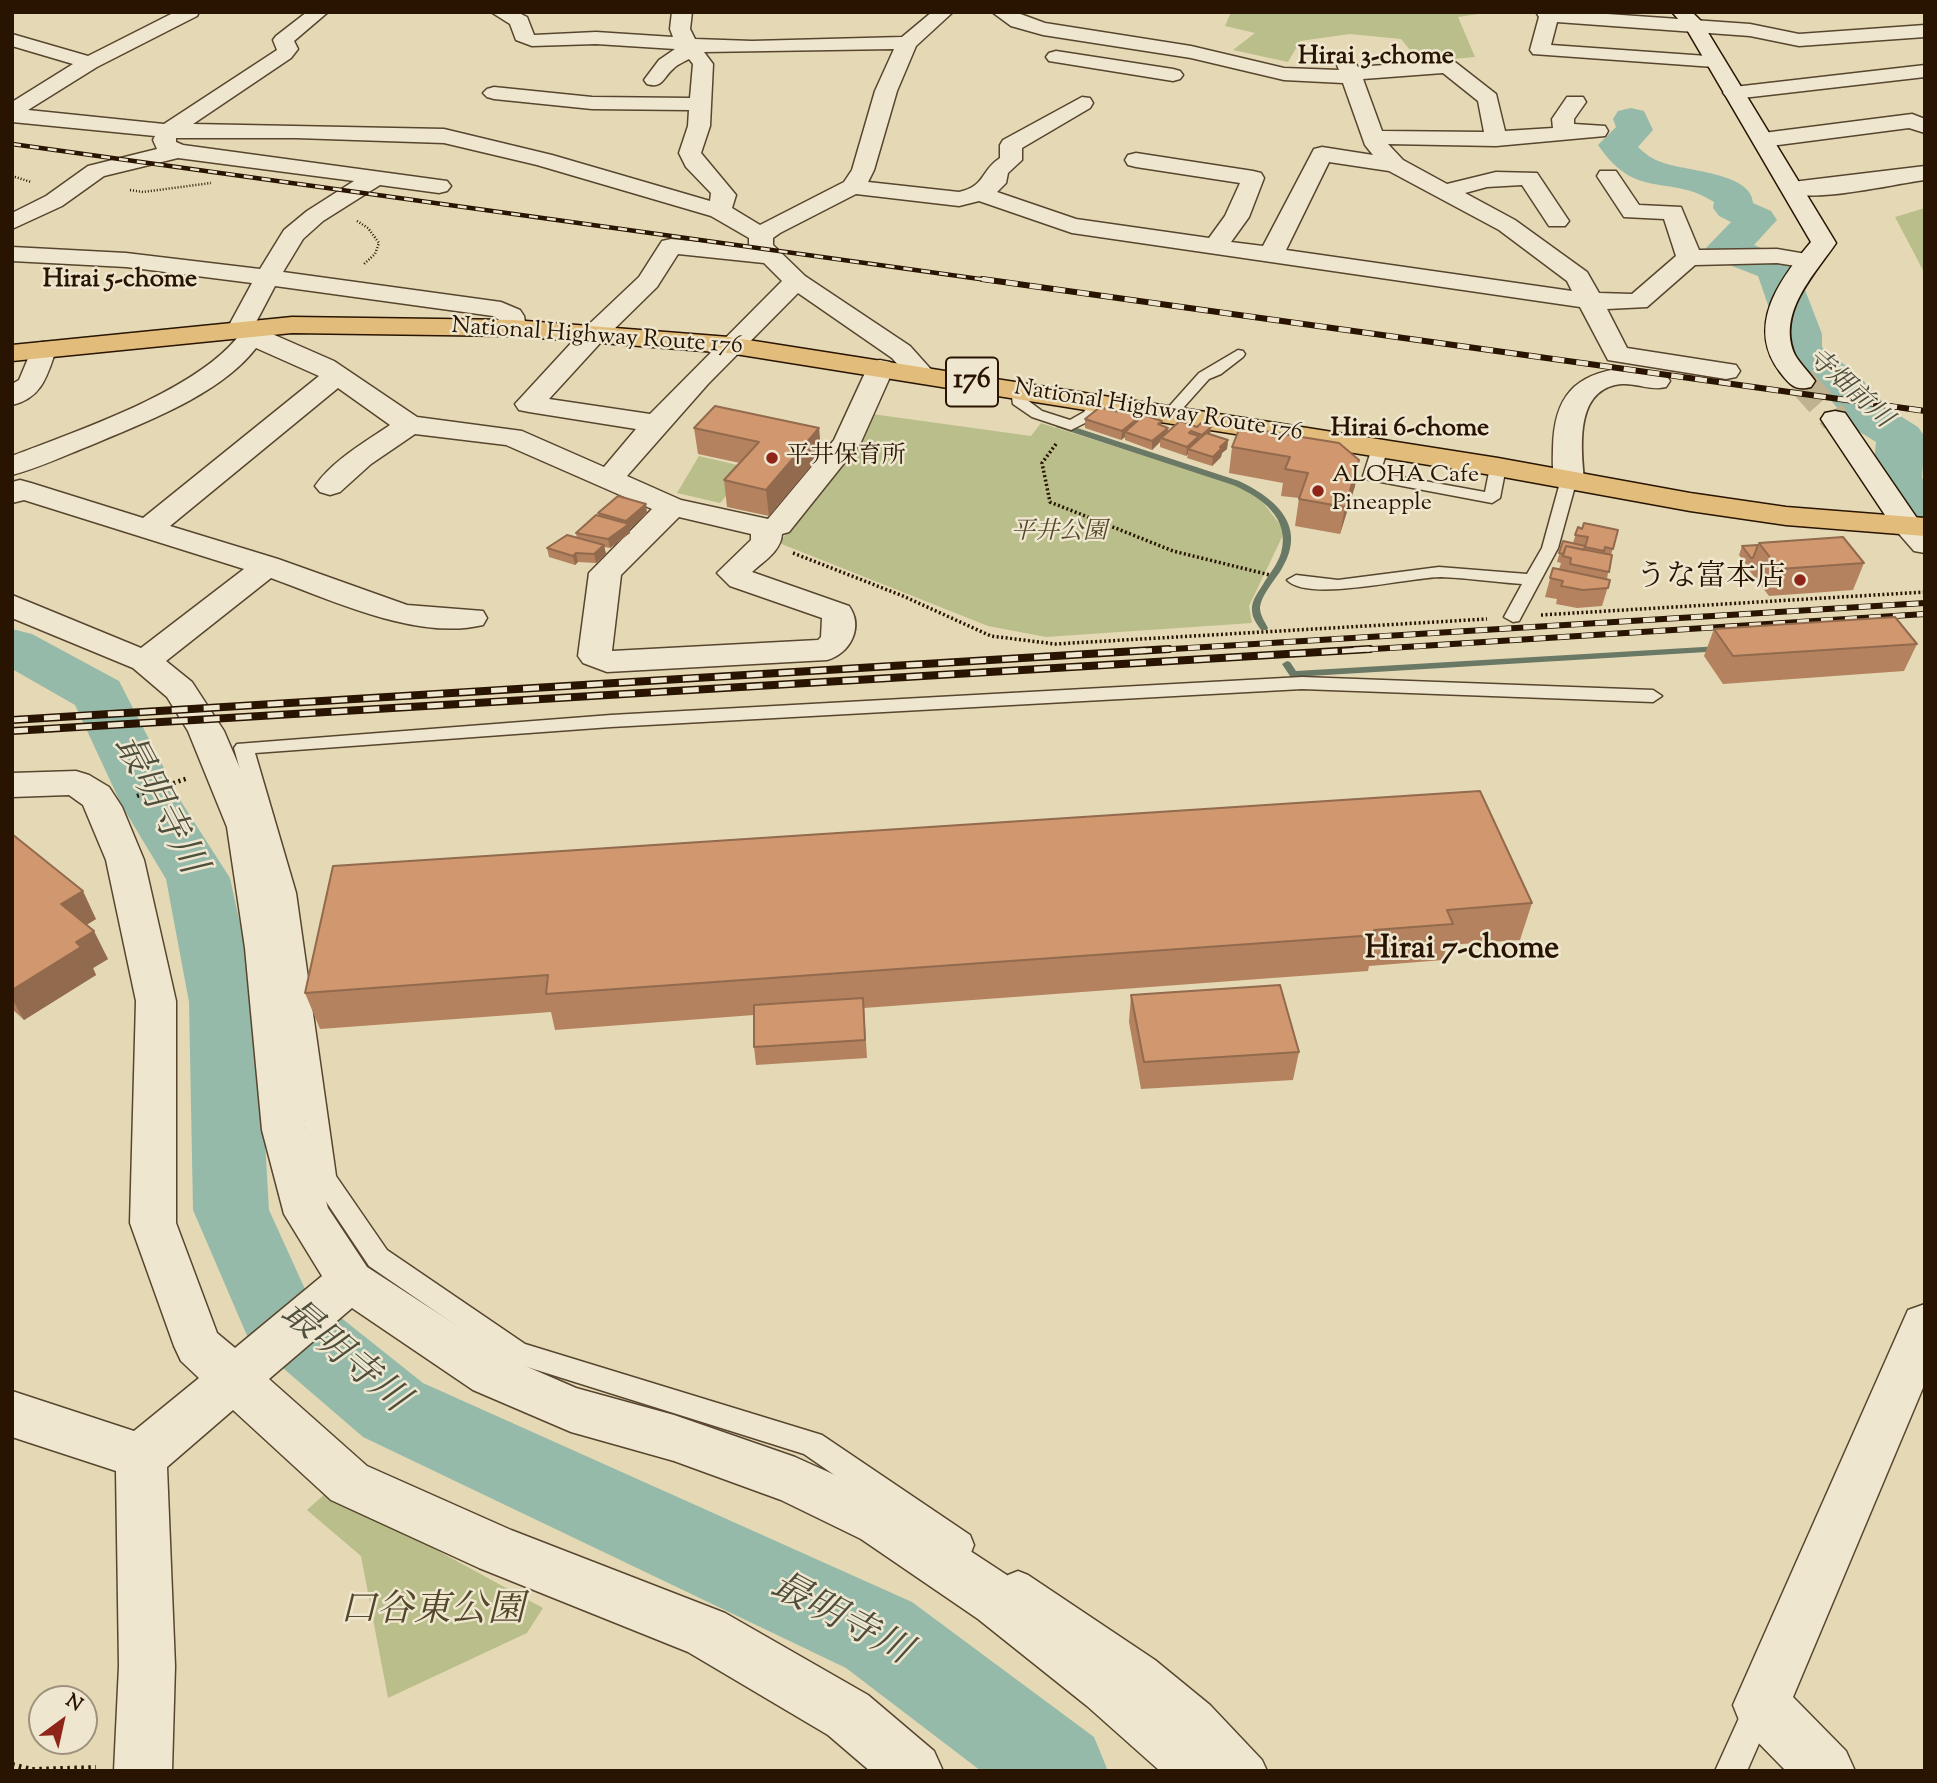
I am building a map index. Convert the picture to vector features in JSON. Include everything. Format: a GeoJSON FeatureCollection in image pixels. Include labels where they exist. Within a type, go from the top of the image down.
{"type":"FeatureCollection","features":[{"type":"Feature","properties":{"kind":"highway","name":"National Highway Route 176"},"geometry":{"type":"LineString","coordinates":[[12,353],[246,332],[292,325],[513,328],[729,345],[1498,467],[1690,502],[1919,533]]}},
{"type":"Feature","properties":{"kind":"street"},"geometry":{"type":"LineString","coordinates":[[12,113],[90,63],[190,12]]}},
{"type":"Feature","properties":{"kind":"street"},"geometry":{"type":"LineString","coordinates":[[173,141],[284,54],[288,49],[283,40],[319,12]]}},
{"type":"Feature","properties":{"kind":"street"},"geometry":{"type":"LineString","coordinates":[[682,12],[680,29],[689,48],[702,64],[699,126],[689,150],[692,159],[719,186],[724,195],[719,211]]}},
{"type":"Feature","properties":{"kind":"street"},"geometry":{"type":"LineString","coordinates":[[653,423],[529,404],[594,334],[648,282],[671,246],[767,246],[853,187],[863,170],[886,91],[907,43],[944,12]]}},
{"type":"Feature","properties":{"kind":"street"},"geometry":{"type":"LineString","coordinates":[[1001,12],[1018,22],[1037,42],[1193,78]]}},
{"type":"Feature","properties":{"kind":"street"},"geometry":{"type":"LineString","coordinates":[[1714,61],[1540,50],[1547,14],[1688,19],[1799,40],[1925,31]]}},
{"type":"Feature","properties":{"kind":"street"},"geometry":{"type":"LineString","coordinates":[[517,15],[520,31],[525,39],[546,42]]}},
{"type":"Feature","properties":{"kind":"street"},"geometry":{"type":"LineString","coordinates":[[1688,19],[1824,243],[1786,296],[1779,320],[1780,350],[1801,381]]}},
{"type":"Feature","properties":{"kind":"street"},"geometry":{"type":"LineString","coordinates":[[1902,33],[1925,48]]}},
{"type":"Feature","properties":{"kind":"street"},"geometry":{"type":"LineString","coordinates":[[528,59],[548,39],[598,38],[689,48],[786,48],[861,42],[907,43]]}},
{"type":"Feature","properties":{"kind":"street"},"geometry":{"type":"LineString","coordinates":[[12,40],[90,63]]}},
{"type":"Feature","properties":{"kind":"street"},"geometry":{"type":"LineString","coordinates":[[1037,42],[1191,52],[1284,75],[1448,66],[1488,99],[1496,139]]}},
{"type":"Feature","properties":{"kind":"street"},"geometry":{"type":"LineString","coordinates":[[654,80],[666,64],[689,48]]}},
{"type":"Feature","properties":{"kind":"street"},"geometry":{"type":"LineString","coordinates":[[1734,93],[1925,71]]}},
{"type":"Feature","properties":{"kind":"street"},"geometry":{"type":"LineString","coordinates":[[1350,72],[1376,145],[1395,165],[1507,225],[1578,276],[1616,354],[1716,380],[1624,376],[1606,379],[1583,389],[1576,399],[1566,443],[1569,479]]}},
{"type":"Feature","properties":{"kind":"street"},"geometry":{"type":"LineString","coordinates":[[1242,85],[1267,89],[1284,75]]}},
{"type":"Feature","properties":{"kind":"street"},"geometry":{"type":"LineString","coordinates":[[14,484],[195,386],[231,359],[246,332],[267,279],[293,235],[315,215],[421,159],[511,76]]}},
{"type":"Feature","properties":{"kind":"street"},"geometry":{"type":"LineString","coordinates":[[1443,91],[1480,92]]}},
{"type":"Feature","properties":{"kind":"street"},"geometry":{"type":"LineString","coordinates":[[494,93],[592,103],[698,104]]}},
{"type":"Feature","properties":{"kind":"street"},"geometry":{"type":"LineString","coordinates":[[1565,131],[1563,119],[1575,102]]}},
{"type":"Feature","properties":{"kind":"street"},"geometry":{"type":"LineString","coordinates":[[853,187],[959,199],[980,194],[993,183],[997,170],[1011,160],[1011,145],[1082,103]]}},
{"type":"Feature","properties":{"kind":"street"},"geometry":{"type":"LineString","coordinates":[[12,113],[439,186]]}},
{"type":"Feature","properties":{"kind":"street"},"geometry":{"type":"LineString","coordinates":[[1763,139],[1912,121],[1925,127]]}},
{"type":"Feature","properties":{"kind":"street"},"geometry":{"type":"LineString","coordinates":[[12,222],[54,201],[96,171],[173,141],[296,131],[444,136],[544,160],[719,211],[767,246],[796,281],[901,352],[922,374]]}},
{"type":"Feature","properties":{"kind":"street"},"geometry":{"type":"LineString","coordinates":[[1373,137],[1496,139],[1545,137],[1564,134],[1565,131],[1597,131]]}},
{"type":"Feature","properties":{"kind":"street"},"geometry":{"type":"LineString","coordinates":[[1270,255],[1322,154],[1395,165]]}},
{"type":"Feature","properties":{"kind":"street"},"geometry":{"type":"LineString","coordinates":[[1136,160],[1253,178],[1237,217],[1216,247]]}},
{"type":"Feature","properties":{"kind":"street"},"geometry":{"type":"LineString","coordinates":[[1792,188],[1816,188],[1925,173]]}},
{"type":"Feature","properties":{"kind":"street"},"geometry":{"type":"LineString","coordinates":[[1608,176],[1632,212],[1673,212],[1689,258]]}},
{"type":"Feature","properties":{"kind":"street"},"geometry":{"type":"LineString","coordinates":[[1446,192],[1471,182],[1495,177],[1529,178],[1557,221]]}},
{"type":"Feature","properties":{"kind":"street"},"geometry":{"type":"LineString","coordinates":[[980,194],[1072,226],[1590,301],[1638,302],[1689,258],[1777,256],[1809,261]]}},
{"type":"Feature","properties":{"kind":"street"},"geometry":{"type":"LineString","coordinates":[[12,254],[126,260],[501,310],[511,316],[513,328]]}},
{"type":"Feature","properties":{"kind":"street"},"geometry":{"type":"LineString","coordinates":[[608,481],[653,423],[796,281]]}},
{"type":"Feature","properties":{"kind":"street"},"geometry":{"type":"LineString","coordinates":[[246,332],[336,374],[409,425],[512,438],[672,507],[767,535]]}},
{"type":"Feature","properties":{"kind":"street"},"geometry":{"type":"LineString","coordinates":[[12,397],[31,384],[43,350]]}},
{"type":"Feature","properties":{"kind":"street"},"geometry":{"type":"LineString","coordinates":[[672,507],[605,573],[595,656],[607,662],[827,650],[837,639],[838,613],[741,579],[733,573],[778,526],[846,442],[880,368]]}},
{"type":"Feature","properties":{"kind":"street"},"geometry":{"type":"LineString","coordinates":[[148,529],[320,391],[336,374]]}},
{"type":"Feature","properties":{"kind":"street"},"geometry":{"type":"LineString","coordinates":[[1835,419],[1919,533]]}},
{"type":"Feature","properties":{"kind":"street"},"geometry":{"type":"LineString","coordinates":[[330,486],[361,458],[409,425]]}},
{"type":"Feature","properties":{"kind":"street"},"geometry":{"type":"LineString","coordinates":[[14,484],[267,566],[404,615],[471,618]]}},
{"type":"Feature","properties":{"kind":"street"},"geometry":{"type":"LineString","coordinates":[[145,661],[267,566]]}},
{"type":"Feature","properties":{"kind":"street"},"geometry":{"type":"LineString","coordinates":[[12,605],[60,628],[145,661],[180,690],[206,731],[246,827],[265,948],[284,1130],[307,1214],[338,1292],[490,1374],[570,1409],[674,1438],[795,1481],[879,1521],[1008,1609],[1107,1686],[1203,1771]]}},
{"type":"Feature","properties":{"kind":"street"},"geometry":{"type":"LineString","coordinates":[[12,785],[76,783],[96,796],[104,807],[125,860],[156,1001],[153,1223],[198,1346],[241,1374],[349,1483],[498,1550],[706,1632],[848,1715],[914,1771]]}},
{"type":"Feature","properties":{"kind":"street"},"geometry":{"type":"LineString","coordinates":[[141,1457],[338,1292]]}},
{"type":"Feature","properties":{"kind":"street"},"geometry":{"type":"LineString","coordinates":[[1826,1771],[1761,1705],[1925,1325]]}},
{"type":"Feature","properties":{"kind":"street"},"geometry":{"type":"LineString","coordinates":[[12,1414],[64,1429],[141,1457]]}},
{"type":"Feature","properties":{"kind":"street"},"geometry":{"type":"LineString","coordinates":[[141,1457],[147,1666],[143,1769]]}},
{"type":"Feature","properties":{"kind":"lane"},"geometry":{"type":"LineString","coordinates":[[1170,414],[1204,376],[1216,371],[1238,354]]}},
{"type":"Feature","properties":{"kind":"lane"},"geometry":{"type":"LineString","coordinates":[[1513,617],[1550,548],[1569,479]]}},
{"type":"Feature","properties":{"kind":"lane"},"geometry":{"type":"LineString","coordinates":[[1296,580],[1338,585],[1439,572],[1532,580]]}},
{"type":"Feature","properties":{"kind":"lane"},"geometry":{"type":"LineString","coordinates":[[972,1553],[812,1444],[517,1353],[378,1258],[324,1178],[285,893],[244,748],[611,721],[1302,683],[1653,696]]}},
{"type":"Feature","properties":{"kind":"lane"},"geometry":{"type":"LineString","coordinates":[[995,1569],[1144,1671],[1199,1716],[1251,1771]]}},
{"type":"Feature","properties":{"kind":"lane"},"geometry":{"type":"LineString","coordinates":[[1731,1771],[1761,1705]]}},
{"type":"Feature","properties":{"kind":"path"},"geometry":{"type":"LineString","coordinates":[[12,176],[47,188],[76,185],[143,192],[220,182]]}},
{"type":"Feature","properties":{"kind":"path"},"geometry":{"type":"LineString","coordinates":[[333,205],[368,228],[379,243],[375,254],[357,271],[334,286]]}},
{"type":"Feature","properties":{"kind":"path"},"geometry":{"type":"LineString","coordinates":[[1058,441],[1042,463],[1050,502],[1173,551],[1269,575]]}},
{"type":"Feature","properties":{"kind":"path"},"geometry":{"type":"LineString","coordinates":[[767,535],[991,636],[1055,644],[1925,592]]}},
{"type":"Feature","properties":{"kind":"path"},"geometry":{"type":"LineString","coordinates":[[135,797],[191,777]]}},
{"type":"Feature","properties":{"kind":"path"},"geometry":{"type":"LineString","coordinates":[[12,1765],[32,1770],[143,1769]]}},
{"type":"Feature","properties":{"kind":"green space"},"geometry":{"type":"Polygon","coordinates":[[[1231,12],[1484,13],[1458,17],[1475,57],[1420,62],[1401,39],[1350,34],[1300,41],[1288,62],[1233,50],[1255,33],[1225,26],[1231,12]]]}},
{"type":"Feature","properties":{"kind":"green space"},"geometry":{"type":"Polygon","coordinates":[[[1925,208],[1925,274],[1895,217],[1925,208]]]}},
{"type":"Feature","properties":{"kind":"green space","name":"平井公園"},"geometry":{"type":"Polygon","coordinates":[[[872,414],[1031,436],[1041,423],[1233,484],[1258,496],[1285,531],[1249,606],[1252,623],[1046,637],[988,626],[779,543],[860,441],[872,414]]]}},
{"type":"Feature","properties":{"kind":"green space"},"geometry":{"type":"Polygon","coordinates":[[[699,456],[750,468],[720,503],[677,493],[699,456]]]}},
{"type":"Feature","properties":{"kind":"green space","name":"口谷東公園"},"geometry":{"type":"Polygon","coordinates":[[[328,1491],[543,1608],[527,1633],[388,1698],[361,1556],[307,1510],[328,1491]]]}},
{"type":"Feature","properties":{"kind":"building"},"geometry":{"type":"Polygon","coordinates":[[[715,406],[819,428],[766,490],[724,480],[759,442],[694,428],[715,406]]]}},
{"type":"Feature","properties":{"kind":"building"},"geometry":{"type":"Polygon","coordinates":[[[1100,407],[1143,414],[1122,431],[1085,419],[1100,407]]]}},
{"type":"Feature","properties":{"kind":"building"},"geometry":{"type":"Polygon","coordinates":[[[1144,415],[1162,421],[1158,424],[1168,428],[1152,441],[1125,432],[1144,415]]]}},
{"type":"Feature","properties":{"kind":"building"},"geometry":{"type":"Polygon","coordinates":[[[1180,421],[1197,427],[1201,423],[1211,427],[1202,435],[1191,431],[1189,433],[1199,436],[1187,447],[1161,438],[1180,421]]]}},
{"type":"Feature","properties":{"kind":"building"},"geometry":{"type":"Polygon","coordinates":[[[1240,427],[1339,443],[1359,460],[1345,507],[1299,499],[1308,473],[1285,469],[1290,457],[1232,447],[1240,427]]]}},
{"type":"Feature","properties":{"kind":"building"},"geometry":{"type":"Polygon","coordinates":[[[1206,433],[1228,440],[1213,457],[1188,449],[1206,433]]]}},
{"type":"Feature","properties":{"kind":"building"},"geometry":{"type":"Polygon","coordinates":[[[618,496],[646,504],[626,521],[598,513],[618,496]]]}},
{"type":"Feature","properties":{"kind":"building"},"geometry":{"type":"Polygon","coordinates":[[[596,515],[629,524],[608,539],[576,533],[596,515]]]}},
{"type":"Feature","properties":{"kind":"building"},"geometry":{"type":"Polygon","coordinates":[[[1584,523],[1618,530],[1613,549],[1605,547],[1604,551],[1585,547],[1588,537],[1575,535],[1578,527],[1582,529],[1584,523]]]}},
{"type":"Feature","properties":{"kind":"building"},"geometry":{"type":"Polygon","coordinates":[[[567,535],[604,545],[594,554],[576,553],[573,556],[547,548],[567,535]]]}},
{"type":"Feature","properties":{"kind":"building"},"geometry":{"type":"Polygon","coordinates":[[[1843,537],[1864,563],[1779,569],[1759,543],[1843,537]]]}},
{"type":"Feature","properties":{"kind":"building"},"geometry":{"type":"Polygon","coordinates":[[[1563,541],[1585,546],[1584,550],[1566,546],[1563,554],[1559,553],[1563,541]]]}},
{"type":"Feature","properties":{"kind":"building"},"geometry":{"type":"Polygon","coordinates":[[[1758,545],[1753,558],[1742,546],[1758,545]]]}},
{"type":"Feature","properties":{"kind":"building"},"geometry":{"type":"Polygon","coordinates":[[[1566,546],[1612,555],[1609,572],[1570,564],[1571,558],[1563,556],[1566,546]]]}},
{"type":"Feature","properties":{"kind":"building"},"geometry":{"type":"Polygon","coordinates":[[[1553,568],[1610,580],[1608,588],[1583,590],[1561,586],[1563,581],[1550,578],[1553,568]]]}},
{"type":"Feature","properties":{"kind":"building"},"geometry":{"type":"Polygon","coordinates":[[[1895,617],[1917,644],[1733,656],[1714,629],[1895,617]]]}},
{"type":"Feature","properties":{"kind":"building"},"geometry":{"type":"Polygon","coordinates":[[[1480,791],[1532,903],[1447,910],[1453,924],[1374,930],[1376,935],[546,994],[548,975],[305,993],[333,866],[1480,791]]]}},
{"type":"Feature","properties":{"kind":"building"},"geometry":{"type":"Polygon","coordinates":[[[12,834],[83,891],[61,904],[94,931],[76,942],[81,947],[12,990],[12,834]]]}},
{"type":"Feature","properties":{"kind":"building"},"geometry":{"type":"Polygon","coordinates":[[[1280,985],[1299,1052],[1144,1062],[1131,995],[1280,985]]]}},
{"type":"Feature","properties":{"kind":"building"},"geometry":{"type":"Polygon","coordinates":[[[863,998],[865,1040],[754,1047],[754,1005],[863,998]]]}},
{"type":"Feature","properties":{"kind":"waterway","name":"寺畑前川"},"geometry":{"type":"LineString","coordinates":[[1631,119],[1635,130],[1617,145],[1626,157],[1648,171],[1720,189],[1734,198],[1733,208],[1757,220],[1726,249],[1776,269],[1800,334],[1800,351],[1844,387],[1872,419],[1901,437],[1897,482],[1925,506]]}},
{"type":"Feature","properties":{"kind":"waterway"},"geometry":{"type":"LineString","coordinates":[[1059,425],[1236,483],[1257,494],[1275,509],[1282,518],[1288,539],[1284,558],[1257,604],[1257,614],[1264,628]]}},
{"type":"Feature","properties":{"kind":"waterway","name":"最明寺川"},"geometry":{"type":"LineString","coordinates":[[12,646],[99,694],[153,806],[198,878],[223,1002],[231,1210],[276,1313],[393,1410],[879,1635],[1060,1771]]}},
{"type":"Feature","properties":{"kind":"waterway"},"geometry":{"type":"LineString","coordinates":[[1287,664],[1293,674],[1720,649]]}},
{"type":"Feature","properties":{"kind":"tunnel"},"geometry":{"type":"LineString","coordinates":[[1801,381],[1835,419]]}},
{"type":"Feature","properties":{"kind":"railway"},"geometry":{"type":"LineString","coordinates":[[12,144],[994,281]]}},
{"type":"Feature","properties":{"kind":"railway"},"geometry":{"type":"LineString","coordinates":[[982,279],[1925,411]]}},
{"type":"Feature","properties":{"kind":"railway"},"geometry":{"type":"LineString","coordinates":[[1140,651],[1925,603]]}},
{"type":"Feature","properties":{"kind":"railway"},"geometry":{"type":"LineString","coordinates":[[1342,651],[1925,614]]}},
{"type":"Feature","properties":{"kind":"railway"},"geometry":{"type":"LineString","coordinates":[[12,720],[1169,649]]}},
{"type":"Feature","properties":{"kind":"railway"},"geometry":{"type":"LineString","coordinates":[[12,731],[1370,649]]}},
{"type":"Feature","properties":{"kind":"place","name":"平井保育所"},"geometry":{"type":"Point","coordinates":[772,458]}},
{"type":"Feature","properties":{"kind":"place","name":"ALOHA Cafe Pineapple"},"geometry":{"type":"Point","coordinates":[1318,491]}},
{"type":"Feature","properties":{"kind":"place","name":"うな富本店"},"geometry":{"type":"Point","coordinates":[1800,580]}},
{"type":"Feature","properties":{"kind":"district","name":"Hirai 3-chome"},"geometry":{"type":"Point","coordinates":[1376,59]}},
{"type":"Feature","properties":{"kind":"district","name":"Hirai 5-chome"},"geometry":{"type":"Point","coordinates":[120,282]}},
{"type":"Feature","properties":{"kind":"district","name":"Hirai 6-chome"},"geometry":{"type":"Point","coordinates":[1410,431]}},
{"type":"Feature","properties":{"kind":"district","name":"Hirai 7-chome"},"geometry":{"type":"Point","coordinates":[1462,952]}}]}
